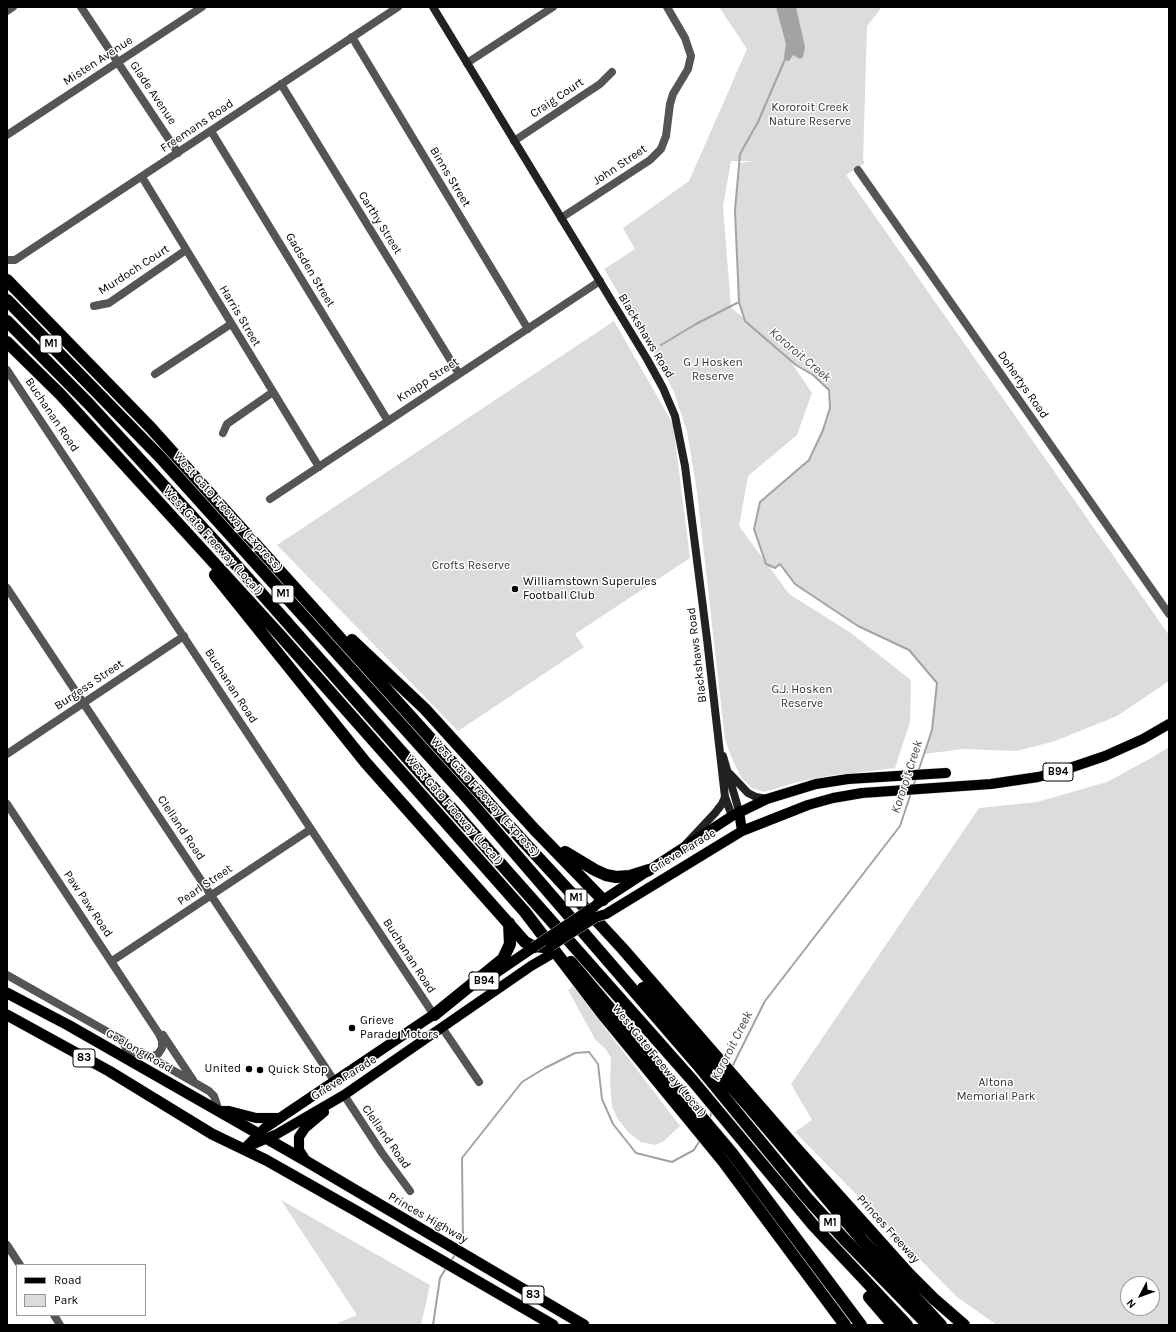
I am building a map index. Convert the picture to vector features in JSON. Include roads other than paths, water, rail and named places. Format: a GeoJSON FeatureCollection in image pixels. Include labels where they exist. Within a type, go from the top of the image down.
{"type":"FeatureCollection","features":[{"type":"Feature","properties":{"kind":"highway","name":"M1"},"geometry":{"type":"LineString","coordinates":[[7,280],[145,421],[316,609],[523,841],[622,948],[704,1057],[795,1147]]}},
{"type":"Feature","properties":{"kind":"highway","name":"West Gate Freeway (Express)"},"geometry":{"type":"LineString","coordinates":[[7,300],[160,457],[469,800],[565,909],[704,1057],[739,1114],[807,1198],[835,1230],[928,1325]]}},
{"type":"Feature","properties":{"kind":"highway","name":"M1"},"geometry":{"type":"LineString","coordinates":[[7,321],[89,404],[223,550],[693,1081],[813,1225],[907,1325]]}},
{"type":"Feature","properties":{"kind":"highway","name":"West Gate Freeway (Local)"},"geometry":{"type":"LineString","coordinates":[[7,342],[89,426],[284,640],[525,912],[605,1017],[680,1109],[727,1157],[845,1325]]}},
{"type":"Feature","properties":{"kind":"highway"},"geometry":{"type":"LineString","coordinates":[[89,426],[232,596],[366,764],[527,944],[534,947]]}},
{"type":"Feature","properties":{"kind":"highway"},"geometry":{"type":"LineString","coordinates":[[316,609],[351,639],[425,709],[599,903]]}},
{"type":"Feature","properties":{"kind":"highway"},"geometry":{"type":"LineString","coordinates":[[535,830],[569,855],[606,875],[616,877],[630,876],[649,870]]}},
{"type":"Feature","properties":{"kind":"highway"},"geometry":{"type":"LineString","coordinates":[[525,912],[583,974],[686,1096],[727,1157],[861,1325]]}},
{"type":"Feature","properties":{"kind":"highway"},"geometry":{"type":"LineString","coordinates":[[434,1015],[503,959],[511,941],[509,923]]}},
{"type":"Feature","properties":{"kind":"highway","name":"Geelong Road"},"geometry":{"type":"LineString","coordinates":[[7,993],[113,1051],[131,1057],[262,1136]]}},
{"type":"Feature","properties":{"kind":"highway","name":"83"},"geometry":{"type":"LineString","coordinates":[[7,1016],[109,1071],[212,1134],[244,1149],[358,1212],[476,1282],[553,1325]]}},
{"type":"Feature","properties":{"kind":"highway"},"geometry":{"type":"LineString","coordinates":[[753,1105],[862,1240],[941,1325]]}},
{"type":"Feature","properties":{"kind":"highway","name":"Princes Highway"},"geometry":{"type":"LineString","coordinates":[[262,1136],[584,1325]]}},
{"type":"Feature","properties":{"kind":"highway"},"geometry":{"type":"LineString","coordinates":[[795,1147],[927,1311]]}},
{"type":"Feature","properties":{"kind":"highway","name":"Princes Freeway"},"geometry":{"type":"LineString","coordinates":[[795,1147],[909,1274],[934,1299],[964,1325]]}},
{"type":"Feature","properties":{"kind":"highway"},"geometry":{"type":"LineString","coordinates":[[813,1225],[843,1267],[893,1325]]}},
{"type":"Feature","properties":{"kind":"main road","name":"Blackshaws Road"},"geometry":{"type":"LineString","coordinates":[[433,7],[658,377],[675,416],[681,440],[725,797],[736,813]]}},
{"type":"Feature","properties":{"kind":"main road","name":"Grieve Parade"},"geometry":{"type":"LineString","coordinates":[[262,1136],[344,1095],[443,1029],[553,949],[599,922],[606,914],[742,831],[779,815],[846,795],[880,791],[1007,782],[1061,771],[1123,749],[1169,724]]}},
{"type":"Feature","properties":{"kind":"main road","name":"Blackshaws Road"},"geometry":{"type":"LineString","coordinates":[[719,744],[728,771],[736,813]]}},
{"type":"Feature","properties":{"kind":"main road"},"geometry":{"type":"LineString","coordinates":[[728,771],[748,793],[756,798],[767,799]]}},
{"type":"Feature","properties":{"kind":"main road","name":"Grieve Parade"},"geometry":{"type":"LineString","coordinates":[[262,1136],[280,1118],[684,846],[736,813],[767,799],[816,784],[886,775],[946,773]]}},
{"type":"Feature","properties":{"kind":"main road"},"geometry":{"type":"LineString","coordinates":[[684,846],[715,813],[725,797]]}},
{"type":"Feature","properties":{"kind":"main road"},"geometry":{"type":"LineString","coordinates":[[736,813],[742,831]]}},
{"type":"Feature","properties":{"kind":"main road"},"geometry":{"type":"LineString","coordinates":[[599,903],[606,908],[606,914]]}},
{"type":"Feature","properties":{"kind":"main road"},"geometry":{"type":"LineString","coordinates":[[534,947],[553,949]]}},
{"type":"Feature","properties":{"kind":"main road"},"geometry":{"type":"LineString","coordinates":[[434,1015],[443,1029]]}},
{"type":"Feature","properties":{"kind":"main road"},"geometry":{"type":"LineString","coordinates":[[306,1161],[298,1148],[301,1134],[308,1125],[344,1095],[335,1082]]}},
{"type":"Feature","properties":{"kind":"main road"},"geometry":{"type":"LineString","coordinates":[[219,1111],[230,1111],[242,1115],[261,1118],[280,1118]]}},
{"type":"Feature","properties":{"kind":"main road"},"geometry":{"type":"LineString","coordinates":[[244,1149],[262,1136]]}},
{"type":"Feature","properties":{"kind":"street"},"geometry":{"type":"LineString","coordinates":[[7,11],[13,7]]}},
{"type":"Feature","properties":{"kind":"street","name":"Glade Avenue"},"geometry":{"type":"LineString","coordinates":[[81,7],[178,153]]}},
{"type":"Feature","properties":{"kind":"street","name":"Misten Avenue"},"geometry":{"type":"LineString","coordinates":[[7,135],[202,7]]}},
{"type":"Feature","properties":{"kind":"street","name":"Freemans Road"},"geometry":{"type":"LineString","coordinates":[[7,260],[15,260],[398,7]]}},
{"type":"Feature","properties":{"kind":"street"},"geometry":{"type":"LineString","coordinates":[[467,63],[552,7]]}},
{"type":"Feature","properties":{"kind":"street","name":"John Street"},"geometry":{"type":"LineString","coordinates":[[561,218],[650,160],[661,149],[666,136],[670,104],[673,94],[688,69],[691,56],[685,38],[667,7]]}},
{"type":"Feature","properties":{"kind":"street","name":"Binns Street"},"geometry":{"type":"LineString","coordinates":[[352,37],[528,329]]}},
{"type":"Feature","properties":{"kind":"street","name":"Craig Court"},"geometry":{"type":"LineString","coordinates":[[514,141],[600,84],[612,72]]}},
{"type":"Feature","properties":{"kind":"street","name":"Carthy Street"},"geometry":{"type":"LineString","coordinates":[[281,84],[459,374]]}},
{"type":"Feature","properties":{"kind":"street","name":"Gadsden Street"},"geometry":{"type":"LineString","coordinates":[[211,131],[388,421]]}},
{"type":"Feature","properties":{"kind":"street","name":"Dohertys Road"},"geometry":{"type":"LineString","coordinates":[[858,170],[1169,614]]}},
{"type":"Feature","properties":{"kind":"street","name":"Harris Street"},"geometry":{"type":"LineString","coordinates":[[142,177],[319,467]]}},
{"type":"Feature","properties":{"kind":"street","name":"Murdoch Court"},"geometry":{"type":"LineString","coordinates":[[94,306],[109,303],[186,250]]}},
{"type":"Feature","properties":{"kind":"street","name":"Knapp Street"},"geometry":{"type":"LineString","coordinates":[[270,499],[600,282]]}},
{"type":"Feature","properties":{"kind":"street"},"geometry":{"type":"LineString","coordinates":[[155,374],[231,324]]}},
{"type":"Feature","properties":{"kind":"street","name":"Buchanan Road"},"geometry":{"type":"LineString","coordinates":[[7,370],[434,1015]]}},
{"type":"Feature","properties":{"kind":"street"},"geometry":{"type":"LineString","coordinates":[[223,432],[227,424],[273,392]]}},
{"type":"Feature","properties":{"kind":"street","name":"Clelland Road"},"geometry":{"type":"LineString","coordinates":[[7,588],[335,1082]]}},
{"type":"Feature","properties":{"kind":"street","name":"Burgess Street"},"geometry":{"type":"LineString","coordinates":[[7,754],[184,636]]}},
{"type":"Feature","properties":{"kind":"street","name":"Paw Paw Road"},"geometry":{"type":"LineString","coordinates":[[7,804],[159,1034],[162,1045],[158,1054],[151,1057]]}},
{"type":"Feature","properties":{"kind":"street","name":"Pearl Street"},"geometry":{"type":"LineString","coordinates":[[112,961],[311,829]]}},
{"type":"Feature","properties":{"kind":"street"},"geometry":{"type":"LineString","coordinates":[[7,975],[122,1040],[131,1057],[139,1051],[195,1083],[212,1094],[219,1111]]}},
{"type":"Feature","properties":{"kind":"street","name":"Paw Paw Road"},"geometry":{"type":"LineString","coordinates":[[148,1018],[167,1041],[195,1083]]}},
{"type":"Feature","properties":{"kind":"street"},"geometry":{"type":"LineString","coordinates":[[443,1029],[479,1082]]}},
{"type":"Feature","properties":{"kind":"street","name":"Clelland Road"},"geometry":{"type":"LineString","coordinates":[[344,1095],[382,1153],[410,1191]]}},
{"type":"Feature","properties":{"kind":"street"},"geometry":{"type":"LineString","coordinates":[[7,1245],[19,1264]]}},
{"type":"Feature","properties":{"kind":"street"},"geometry":{"type":"LineString","coordinates":[[55,1316],[60,1325]]}},
{"type":"Feature","properties":{"kind":"waterway","name":"Kororoit Creek"},"geometry":{"type":"LineString","coordinates":[[786,57],[758,122],[740,154],[735,210],[739,302],[745,321],[796,365],[813,375],[829,390],[830,408],[823,430],[809,460],[760,502],[754,529],[766,564],[775,568],[780,564],[795,584],[858,626],[909,650],[937,683],[932,730],[918,772]]}},
{"type":"Feature","properties":{"kind":"waterway"},"geometry":{"type":"LineString","coordinates":[[661,345],[696,324],[739,302]]}},
{"type":"Feature","properties":{"kind":"waterway","name":"Kororoit Creek"},"geometry":{"type":"LineString","coordinates":[[913,787],[916,778]]}},
{"type":"Feature","properties":{"kind":"waterway","name":"Kororoit Creek"},"geometry":{"type":"LineString","coordinates":[[732,1067],[765,1001],[900,826],[911,793]]}},
{"type":"Feature","properties":{"kind":"waterway","name":"Kororoit Creek"},"geometry":{"type":"LineString","coordinates":[[459,1248],[463,1241],[462,1158],[522,1082],[545,1068],[575,1053],[589,1052],[598,1064],[602,1099],[613,1124],[636,1153],[672,1162],[694,1150],[700,1140]]}},
{"type":"Feature","properties":{"kind":"waterway","name":"Kororoit Creek"},"geometry":{"type":"LineString","coordinates":[[709,1120],[712,1111]]}},
{"type":"Feature","properties":{"kind":"waterway","name":"Kororoit Creek"},"geometry":{"type":"LineString","coordinates":[[451,1261],[456,1253]]}},
{"type":"Feature","properties":{"kind":"waterway","name":"Kororoit Creek"},"geometry":{"type":"LineString","coordinates":[[433,1325],[440,1278],[446,1268]]}},
{"type":"Feature","properties":{"kind":"place","name":"Williamstown Superules Football Club"},"geometry":{"type":"Point","coordinates":[515,589]}},
{"type":"Feature","properties":{"kind":"place","name":"Grieve Parade Motors"},"geometry":{"type":"Point","coordinates":[352,1028]}},
{"type":"Feature","properties":{"kind":"place","name":"United"},"geometry":{"type":"Point","coordinates":[249,1069]}},
{"type":"Feature","properties":{"kind":"place","name":"Quick Stop"},"geometry":{"type":"Point","coordinates":[260,1070]}},
{"type":"Feature","properties":{"kind":"park label","name":"Kororoit Creek Nature Reserve"},"geometry":{"type":"Point","coordinates":[810,115]}},
{"type":"Feature","properties":{"kind":"park label","name":"G J Hosken Reserve"},"geometry":{"type":"Point","coordinates":[713,370]}},
{"type":"Feature","properties":{"kind":"park label","name":"Crofts Reserve"},"geometry":{"type":"Point","coordinates":[471,566]}},
{"type":"Feature","properties":{"kind":"park label","name":"G.J. Hosken Reserve"},"geometry":{"type":"Point","coordinates":[802,697]}},
{"type":"Feature","properties":{"kind":"park label","name":"Altona Memorial Park"},"geometry":{"type":"Point","coordinates":[996,1090]}}]}
